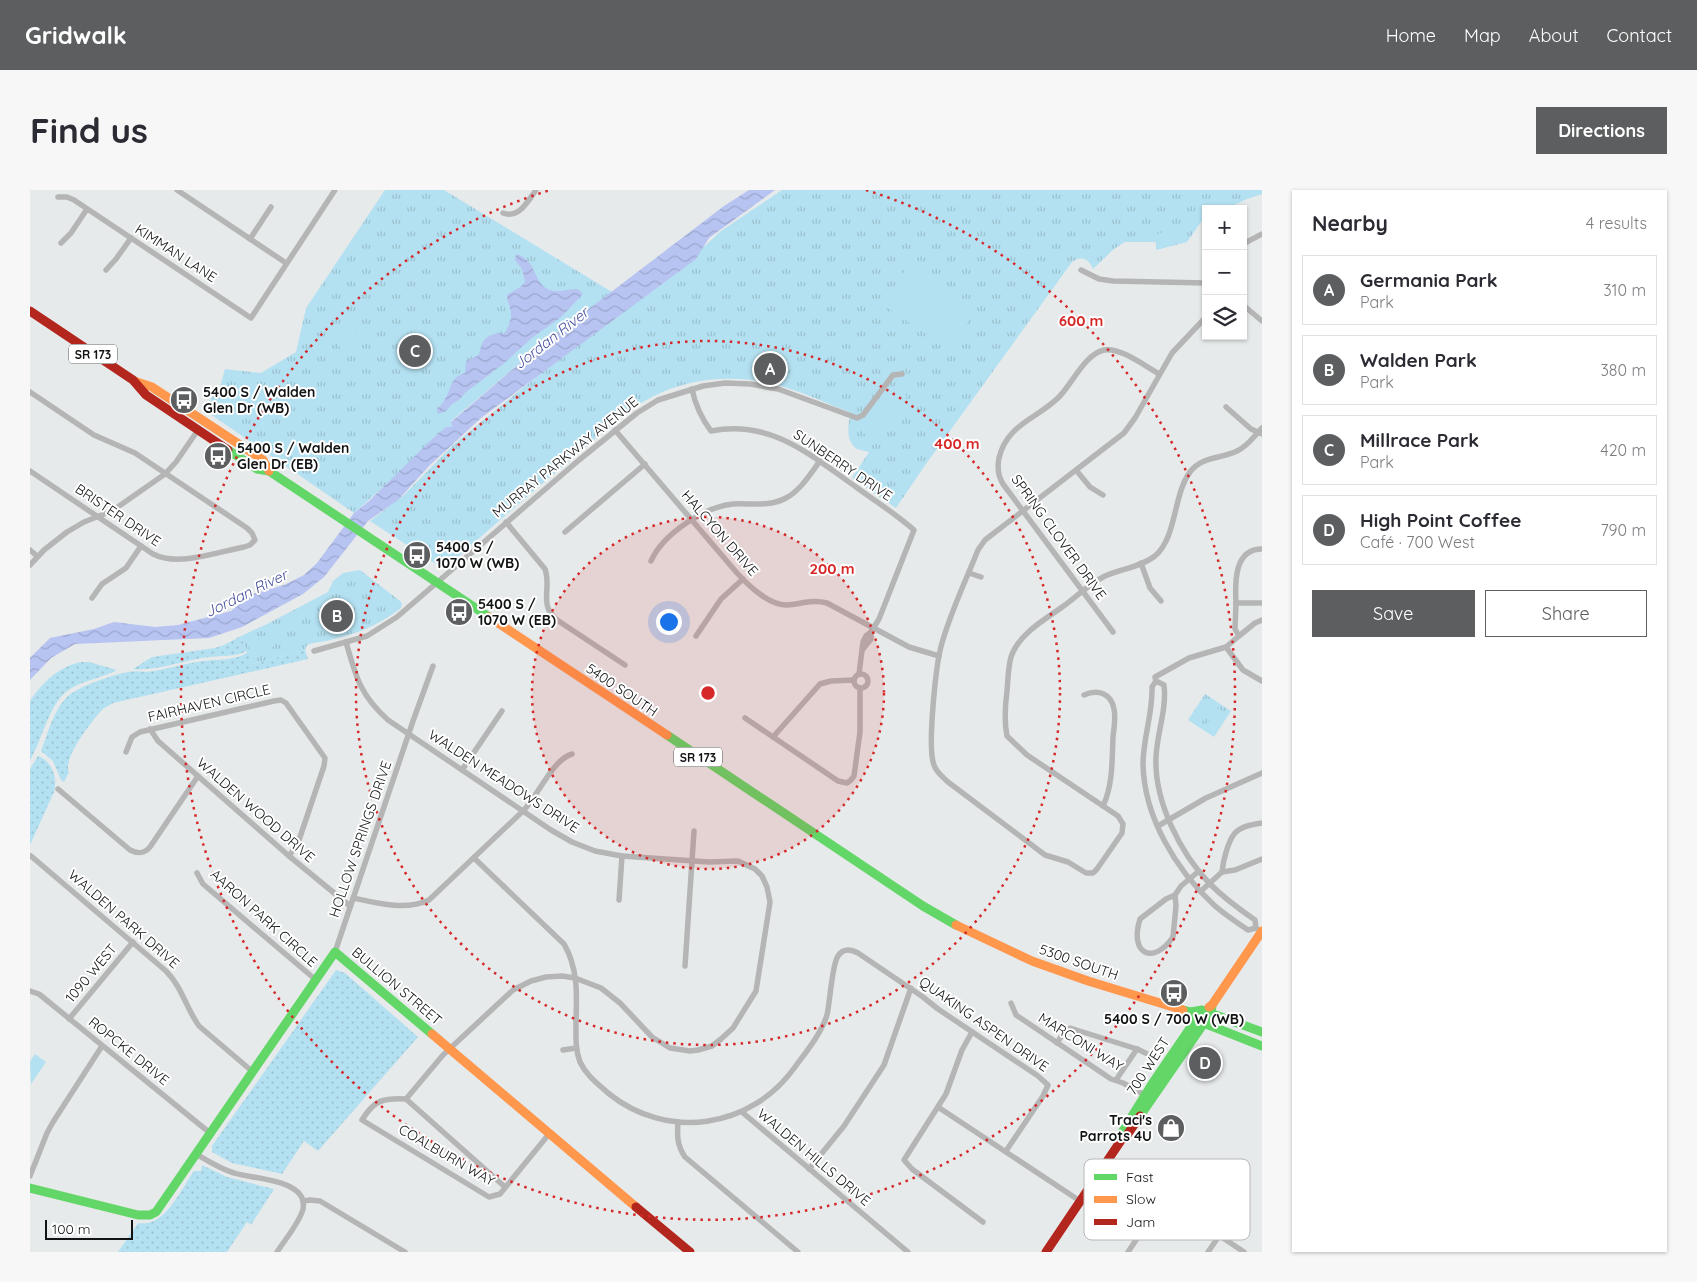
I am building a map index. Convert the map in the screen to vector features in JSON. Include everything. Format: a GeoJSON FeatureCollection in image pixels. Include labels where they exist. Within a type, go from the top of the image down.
{"type":"FeatureCollection","features":[{"type":"Feature","properties":{"kind":"main road","name":"5400 SOUTH"},"geometry":{"type":"LineString","coordinates":[[30,312],[133,380],[152,387],[203,420],[263,460],[269,471]]}},
{"type":"Feature","properties":{"kind":"main road","name":"5400 SOUTH"},"geometry":{"type":"LineString","coordinates":[[133,380],[146,395],[198,430],[257,469],[269,471],[891,886],[962,929]]}},
{"type":"Feature","properties":{"kind":"main road","name":"5300 SOUTH"},"geometry":{"type":"LineString","coordinates":[[962,929],[1032,961],[1197,1019],[1262,1046]]}},
{"type":"Feature","properties":{"kind":"main road"},"geometry":{"type":"LineString","coordinates":[[1197,1019],[1208,1009],[1260,930]]}},
{"type":"Feature","properties":{"kind":"main road","name":"BULLION STREET"},"geometry":{"type":"LineString","coordinates":[[30,1188],[95,1203],[138,1216],[150,1215],[161,1206],[335,952],[690,1252]]}},
{"type":"Feature","properties":{"kind":"main road","name":"5300 SOUTH"},"geometry":{"type":"LineString","coordinates":[[1197,1019],[1208,1009]]}},
{"type":"Feature","properties":{"kind":"main road"},"geometry":{"type":"LineString","coordinates":[[1208,1009],[1262,1032]]}},
{"type":"Feature","properties":{"kind":"main road","name":"700 WEST"},"geometry":{"type":"LineString","coordinates":[[1122,1139],[1121,1134],[1145,1095],[1197,1019]]}},
{"type":"Feature","properties":{"kind":"main road","name":"700 WEST"},"geometry":{"type":"LineString","coordinates":[[1108,1159],[1139,1119],[1197,1019]]}},
{"type":"Feature","properties":{"kind":"main road","name":"700 WEST"},"geometry":{"type":"LineString","coordinates":[[1046,1252],[1084,1194]]}},
{"type":"Feature","properties":{"kind":"street"},"geometry":{"type":"LineString","coordinates":[[177,190],[185,192],[286,263],[335,190]]}},
{"type":"Feature","properties":{"kind":"street"},"geometry":{"type":"LineString","coordinates":[[503,213],[512,214],[520,211],[536,190]]}},
{"type":"Feature","properties":{"kind":"street","name":"KIMMAN LANE"},"geometry":{"type":"LineString","coordinates":[[58,197],[70,198],[251,318],[286,263]]}},
{"type":"Feature","properties":{"kind":"street"},"geometry":{"type":"LineString","coordinates":[[250,239],[271,207]]}},
{"type":"Feature","properties":{"kind":"street"},"geometry":{"type":"LineString","coordinates":[[61,243],[71,233],[87,209]]}},
{"type":"Feature","properties":{"kind":"street"},"geometry":{"type":"LineString","coordinates":[[1247,242],[1262,234]]}},
{"type":"Feature","properties":{"kind":"street"},"geometry":{"type":"LineString","coordinates":[[106,270],[131,238]]}},
{"type":"Feature","properties":{"kind":"street"},"geometry":{"type":"LineString","coordinates":[[1081,270],[1109,281],[1202,283]]}},
{"type":"Feature","properties":{"kind":"street"},"geometry":{"type":"LineString","coordinates":[[1247,308],[1262,321]]}},
{"type":"Feature","properties":{"kind":"street"},"geometry":{"type":"LineString","coordinates":[[1202,321],[1172,353],[1127,429],[1116,440],[1022,511],[980,546],[942,641],[931,745],[932,759],[936,770],[948,782],[1045,855],[1065,861],[1090,874],[1097,869],[1123,829],[1122,820],[1022,751],[1007,736],[1005,726],[1009,667],[1015,648],[1028,632],[1082,591],[1107,576],[1154,557],[1165,542],[1190,472],[1205,460],[1231,454],[1241,449],[1261,431]]}},
{"type":"Feature","properties":{"kind":"street","name":"SPRING CLOVER DRIVE"},"geometry":{"type":"LineString","coordinates":[[1113,632],[1001,481],[998,471],[1000,451],[1011,433],[1056,400],[1090,358],[1099,352],[1118,351],[1159,374]]}},
{"type":"Feature","properties":{"kind":"street","name":"MURRAY PARKWAY AVENUE"},"geometry":{"type":"LineString","coordinates":[[314,651],[367,636],[384,626],[410,607],[506,522],[615,430],[648,406],[670,395],[692,388],[731,383],[778,389],[857,418],[864,414],[893,375],[902,374]]}},
{"type":"Feature","properties":{"kind":"street","name":"SUNBERRY DRIVE"},"geometry":{"type":"LineString","coordinates":[[692,388],[698,409],[705,424],[712,431],[743,428],[768,433],[796,445],[914,530],[879,619],[872,630]]}},
{"type":"Feature","properties":{"kind":"street"},"geometry":{"type":"LineString","coordinates":[[30,392],[94,435],[133,452],[165,474]]}},
{"type":"Feature","properties":{"kind":"street"},"geometry":{"type":"LineString","coordinates":[[1226,407],[1251,429],[1261,431]]}},
{"type":"Feature","properties":{"kind":"street"},"geometry":{"type":"LineString","coordinates":[[30,565],[51,544],[75,526],[112,511],[165,474],[176,462],[198,430]]}},
{"type":"Feature","properties":{"kind":"street","name":"HALCYON DRIVE"},"geometry":{"type":"LineString","coordinates":[[615,430],[742,579],[759,593],[772,601],[784,605],[809,601],[832,605],[872,630],[914,650],[939,656]]}},
{"type":"Feature","properties":{"kind":"street"},"geometry":{"type":"LineString","coordinates":[[652,561],[658,548],[703,513],[720,506],[771,503],[787,498],[802,486],[820,461]]}},
{"type":"Feature","properties":{"kind":"street"},"geometry":{"type":"LineString","coordinates":[[565,532],[644,464]]}},
{"type":"Feature","properties":{"kind":"street"},"geometry":{"type":"LineString","coordinates":[[1076,470],[1090,487],[1104,495]]}},
{"type":"Feature","properties":{"kind":"street","name":"BRISTER DRIVE"},"geometry":{"type":"LineString","coordinates":[[30,471],[160,557],[177,560],[244,547],[250,545],[255,540],[247,528],[165,474]]}},
{"type":"Feature","properties":{"kind":"street"},"geometry":{"type":"LineString","coordinates":[[506,522],[545,569],[547,576],[546,602],[551,614],[557,620],[625,665]]}},
{"type":"Feature","properties":{"kind":"street"},"geometry":{"type":"LineString","coordinates":[[92,598],[102,584],[126,568],[141,546]]}},
{"type":"Feature","properties":{"kind":"street"},"geometry":{"type":"LineString","coordinates":[[1239,636],[1235,629],[1236,580],[1243,556],[1249,551],[1262,549]]}},
{"type":"Feature","properties":{"kind":"street"},"geometry":{"type":"LineString","coordinates":[[30,550],[38,556]]}},
{"type":"Feature","properties":{"kind":"street"},"geometry":{"type":"LineString","coordinates":[[1141,563],[1150,588],[1161,601]]}},
{"type":"Feature","properties":{"kind":"street"},"geometry":{"type":"LineString","coordinates":[[969,573],[981,577]]}},
{"type":"Feature","properties":{"kind":"street"},"geometry":{"type":"LineString","coordinates":[[696,636],[721,599],[742,579]]}},
{"type":"Feature","properties":{"kind":"street"},"geometry":{"type":"LineString","coordinates":[[1236,603],[1262,603]]}},
{"type":"Feature","properties":{"kind":"street"},"geometry":{"type":"LineString","coordinates":[[1156,679],[1164,685],[1164,695],[1156,752],[1156,772],[1160,797],[1168,820],[1199,871],[1209,883],[1235,906],[1255,920],[1260,930],[1248,930],[1220,910],[1190,878],[1158,826],[1146,791],[1143,765],[1152,687],[1156,679],[1189,658],[1226,647],[1251,626],[1262,620]]}},
{"type":"Feature","properties":{"kind":"street"},"geometry":{"type":"LineString","coordinates":[[854,680],[859,674],[863,642],[872,630]]}},
{"type":"Feature","properties":{"kind":"street","name":"WALDEN MEADOWS DRIVE"},"geometry":{"type":"LineString","coordinates":[[346,642],[356,678],[365,696],[388,720],[551,830],[572,842],[596,851],[622,856],[692,862],[734,861],[747,864],[762,876],[769,894],[756,991],[727,1034],[712,1046],[684,1051],[670,1048],[652,1037],[611,995],[601,988],[575,978],[562,976],[546,977],[522,985],[508,994],[443,1055],[406,1099]]}},
{"type":"Feature","properties":{"kind":"street"},"geometry":{"type":"LineString","coordinates":[[1226,647],[1243,670],[1262,682]]}},
{"type":"Feature","properties":{"kind":"street","name":"HOLLOW SPRINGS DRIVE"},"geometry":{"type":"LineString","coordinates":[[335,952],[434,666]]}},
{"type":"Feature","properties":{"kind":"street"},"geometry":{"type":"LineString","coordinates":[[859,674],[865,676],[868,680],[866,686],[860,688]]}},
{"type":"Feature","properties":{"kind":"street"},"geometry":{"type":"LineString","coordinates":[[745,718],[838,781],[847,783],[854,776],[859,738],[860,688],[854,680]]}},
{"type":"Feature","properties":{"kind":"street"},"geometry":{"type":"LineString","coordinates":[[773,737],[820,684],[831,681],[854,680]]}},
{"type":"Feature","properties":{"kind":"street"},"geometry":{"type":"LineString","coordinates":[[1084,695],[1097,691],[1101,693],[1110,700],[1114,710],[1111,773],[1108,793],[1103,806]]}},
{"type":"Feature","properties":{"kind":"street","name":"FAIRHAVEN CIRCLE"},"geometry":{"type":"LineString","coordinates":[[126,752],[132,737],[150,729],[274,701],[281,700],[288,704],[324,758],[324,766],[298,843],[290,856]]}},
{"type":"Feature","properties":{"kind":"street"},"geometry":{"type":"LineString","coordinates":[[462,770],[502,711]]}},
{"type":"Feature","properties":{"kind":"street","name":"WALDEN WOOD DRIVE"},"geometry":{"type":"LineString","coordinates":[[150,729],[158,741],[350,906]]}},
{"type":"Feature","properties":{"kind":"street"},"geometry":{"type":"LineString","coordinates":[[353,898],[403,906],[422,904],[429,900],[523,811],[560,760],[572,754]]}},
{"type":"Feature","properties":{"kind":"street"},"geometry":{"type":"LineString","coordinates":[[1158,826],[1206,798],[1262,774]]}},
{"type":"Feature","properties":{"kind":"street"},"geometry":{"type":"LineString","coordinates":[[58,789],[130,850],[135,853],[142,853],[150,847],[198,776]]}},
{"type":"Feature","properties":{"kind":"street"},"geometry":{"type":"LineString","coordinates":[[1222,872],[1223,861],[1236,832],[1242,828],[1262,822]]}},
{"type":"Feature","properties":{"kind":"street"},"geometry":{"type":"LineString","coordinates":[[684,966],[694,831]]}},
{"type":"Feature","properties":{"kind":"street","name":"WALDEN PARK DRIVE"},"geometry":{"type":"LineString","coordinates":[[30,856],[174,978],[200,1026],[253,1072]]}},
{"type":"Feature","properties":{"kind":"street"},"geometry":{"type":"LineString","coordinates":[[619,900],[622,856]]}},
{"type":"Feature","properties":{"kind":"street","name":"WALDEN HILLS DRIVE"},"geometry":{"type":"LineString","coordinates":[[474,858],[564,944],[572,961],[577,989],[576,1048],[580,1062],[587,1074],[618,1101],[636,1111],[651,1116],[678,1122],[705,1122],[727,1118],[742,1112],[908,1252]]}},
{"type":"Feature","properties":{"kind":"street"},"geometry":{"type":"LineString","coordinates":[[1201,891],[1222,872],[1235,870],[1262,859]]}},
{"type":"Feature","properties":{"kind":"street"},"geometry":{"type":"LineString","coordinates":[[1175,895],[1176,906],[1173,937],[1155,953],[1142,951],[1137,942],[1140,919],[1166,899],[1175,895],[1181,886],[1199,871]]}},
{"type":"Feature","properties":{"kind":"street","name":"AARON PARK CIRCLE"},"geometry":{"type":"LineString","coordinates":[[197,873],[203,884],[316,980]]}},
{"type":"Feature","properties":{"kind":"street","name":"1090 WEST"},"geometry":{"type":"LineString","coordinates":[[69,1019],[133,942]]}},
{"type":"Feature","properties":{"kind":"street","name":"QUAKING ASPEN DRIVE"},"geometry":{"type":"LineString","coordinates":[[742,1112],[785,1080],[821,1029],[828,1011],[836,960],[845,950],[854,950],[1038,1076],[1048,1085],[1043,1096],[1006,1151]]}},
{"type":"Feature","properties":{"kind":"street"},"geometry":{"type":"LineString","coordinates":[[809,1169],[844,1126],[884,1065],[911,988]]}},
{"type":"Feature","properties":{"kind":"street","name":"ROPCKE DRIVE"},"geometry":{"type":"LineString","coordinates":[[30,991],[39,994],[210,1133]]}},
{"type":"Feature","properties":{"kind":"street","name":"MARCONI WAY"},"geometry":{"type":"LineString","coordinates":[[1011,1003],[1016,1015],[1111,1079],[1145,1095]]}},
{"type":"Feature","properties":{"kind":"street"},"geometry":{"type":"LineString","coordinates":[[1057,1043],[1064,1032],[1070,1028],[1137,1049],[1152,1056]]}},
{"type":"Feature","properties":{"kind":"street"},"geometry":{"type":"LineString","coordinates":[[972,1032],[962,1050],[946,1094],[904,1160],[912,1169],[983,1222]]}},
{"type":"Feature","properties":{"kind":"street"},"geometry":{"type":"LineString","coordinates":[[30,1176],[47,1133],[102,1046]]}},
{"type":"Feature","properties":{"kind":"street"},"geometry":{"type":"LineString","coordinates":[[563,1050],[576,1048]]}},
{"type":"Feature","properties":{"kind":"street"},"geometry":{"type":"LineString","coordinates":[[1116,1080],[1137,1049]]}},
{"type":"Feature","properties":{"kind":"street"},"geometry":{"type":"LineString","coordinates":[[406,1099],[505,1187]]}},
{"type":"Feature","properties":{"kind":"street","name":"COALBURN WAY"},"geometry":{"type":"LineString","coordinates":[[406,1099],[379,1101],[368,1110],[362,1120],[489,1197],[500,1194],[549,1134]]}},
{"type":"Feature","properties":{"kind":"street"},"geometry":{"type":"LineString","coordinates":[[938,1107],[1080,1200]]}},
{"type":"Feature","properties":{"kind":"street"},"geometry":{"type":"LineString","coordinates":[[678,1122],[677,1141],[685,1157],[798,1252]]}},
{"type":"Feature","properties":{"kind":"street"},"geometry":{"type":"LineString","coordinates":[[196,1154],[212,1164],[235,1174],[273,1180],[292,1187],[298,1192],[303,1201],[302,1213],[277,1252]]}},
{"type":"Feature","properties":{"kind":"street"},"geometry":{"type":"LineString","coordinates":[[303,1201],[320,1201],[405,1252]]}},
{"type":"Feature","properties":{"kind":"street"},"geometry":{"type":"LineString","coordinates":[[1128,1252],[1136,1240]]}},
{"type":"Feature","properties":{"kind":"street"},"geometry":{"type":"LineString","coordinates":[[1208,1252],[1216,1240]]}},
{"type":"Feature","properties":{"kind":"street"},"geometry":{"type":"LineString","coordinates":[[1225,1240],[1244,1252]]}},
{"type":"Feature","properties":{"kind":"green space"},"geometry":{"type":"Polygon","coordinates":[[[385,190],[444,190],[612,292],[535,350],[451,421],[452,427],[354,513],[203,409],[220,387],[225,369],[261,373],[296,352],[306,308],[385,190]]]}},
{"type":"Feature","properties":{"kind":"green space"},"geometry":{"type":"Polygon","coordinates":[[[782,190],[1262,190],[1262,194],[1234,205],[1202,205],[1202,221],[1187,242],[1156,250],[1156,243],[1154,242],[1125,242],[1114,249],[1093,269],[1084,259],[1072,262],[896,508],[852,478],[869,452],[857,449],[851,442],[848,427],[851,413],[784,387],[752,380],[718,379],[685,384],[669,389],[633,408],[458,557],[439,566],[370,521],[405,494],[453,445],[557,360],[670,278],[721,231],[782,190]]]}},
{"type":"Feature","properties":{"kind":"green space"},"geometry":{"type":"Polygon","coordinates":[[[1182,225],[1188,239],[1160,249],[1155,235],[1182,225]]]}},
{"type":"Feature","properties":{"kind":"green space"},"geometry":{"type":"Polygon","coordinates":[[[909,264],[976,309],[949,349],[883,305],[909,264]]]}},
{"type":"Feature","properties":{"kind":"green space"},"geometry":{"type":"Polygon","coordinates":[[[339,330],[355,332],[354,348],[337,346],[339,330]]]}},
{"type":"Feature","properties":{"kind":"green space"},"geometry":{"type":"Polygon","coordinates":[[[897,388],[907,396],[893,416],[883,409],[897,388]]]}},
{"type":"Feature","properties":{"kind":"green space"},"geometry":{"type":"Polygon","coordinates":[[[876,414],[889,423],[876,442],[863,433],[876,414]]]}},
{"type":"Feature","properties":{"kind":"green space"},"geometry":{"type":"Polygon","coordinates":[[[360,570],[400,601],[402,603],[401,608],[359,632],[310,644],[307,645],[305,650],[252,664],[241,636],[328,592],[333,581],[343,573],[360,570]]]}},
{"type":"Feature","properties":{"kind":"green space"},"geometry":{"type":"Polygon","coordinates":[[[272,634],[275,646],[250,652],[248,640],[272,634]]]}},
{"type":"Feature","properties":{"kind":"green space"},"geometry":{"type":"Polygon","coordinates":[[[241,636],[247,651],[242,653],[231,656],[202,658],[159,667],[133,669],[152,657],[215,648],[241,636]]]}},
{"type":"Feature","properties":{"kind":"green space"},"geometry":{"type":"Polygon","coordinates":[[[305,650],[308,659],[113,703],[103,709],[92,721],[80,739],[70,758],[69,772],[64,782],[61,780],[53,761],[41,751],[54,717],[65,699],[77,690],[94,682],[128,672],[151,672],[197,662],[232,658],[248,652],[252,664],[305,650]]]}},
{"type":"Feature","properties":{"kind":"green space"},"geometry":{"type":"Polygon","coordinates":[[[89,662],[117,670],[75,686],[63,695],[52,712],[30,760],[30,701],[52,676],[73,664],[89,662]]]}},
{"type":"Feature","properties":{"kind":"green space"},"geometry":{"type":"Polygon","coordinates":[[[1205,694],[1231,711],[1214,737],[1188,720],[1205,694]]]}},
{"type":"Feature","properties":{"kind":"green space"},"geometry":{"type":"Polygon","coordinates":[[[1204,700],[1213,705],[1201,723],[1193,718],[1204,700]]]}},
{"type":"Feature","properties":{"kind":"green space"},"geometry":{"type":"Polygon","coordinates":[[[1218,708],[1226,714],[1214,731],[1206,726],[1218,708]]]}},
{"type":"Feature","properties":{"kind":"green space"},"geometry":{"type":"Polygon","coordinates":[[[38,756],[47,762],[53,771],[55,787],[30,845],[30,769],[38,756]]]}},
{"type":"Feature","properties":{"kind":"green space"},"geometry":{"type":"Polygon","coordinates":[[[336,970],[345,973],[418,1037],[318,1151],[304,1141],[282,1174],[232,1163],[212,1152],[212,1146],[336,970]]]}},
{"type":"Feature","properties":{"kind":"green space"},"geometry":{"type":"Polygon","coordinates":[[[35,1054],[46,1062],[31,1084],[30,1062],[35,1054]]]}},
{"type":"Feature","properties":{"kind":"green space"},"geometry":{"type":"Polygon","coordinates":[[[202,1165],[227,1177],[274,1189],[251,1225],[247,1222],[227,1252],[118,1252],[138,1223],[148,1223],[164,1214],[194,1171],[201,1171],[202,1165]]]}},
{"type":"Feature","properties":{"kind":"water","name":"Jordan River"},"geometry":{"type":"Polygon","coordinates":[[[749,190],[775,190],[709,238],[696,259],[481,418],[430,465],[398,500],[368,521],[324,577],[303,594],[242,627],[209,638],[75,644],[51,658],[30,680],[30,658],[50,638],[94,629],[114,622],[155,627],[178,625],[231,611],[252,594],[284,585],[304,575],[317,563],[354,513],[369,501],[432,439],[446,427],[452,427],[451,422],[535,350],[724,206],[749,190]]]}},
{"type":"Feature","properties":{"kind":"water"},"geometry":{"type":"Polygon","coordinates":[[[516,254],[524,257],[529,262],[542,285],[547,289],[557,291],[578,289],[583,294],[560,318],[533,337],[502,365],[466,392],[446,411],[438,414],[437,409],[454,380],[465,373],[466,361],[479,355],[482,344],[490,335],[505,333],[511,315],[507,295],[525,282],[522,269],[515,260],[516,254]]]}},
{"type":"Feature","properties":{"kind":"traffic: fast"},"geometry":{"type":"LineString","coordinates":[[228,450],[257,469],[269,471],[489,617]]}},
{"type":"Feature","properties":{"kind":"traffic: fast"},"geometry":{"type":"LineString","coordinates":[[667,735],[923,906],[956,925]]}},
{"type":"Feature","properties":{"kind":"traffic: fast"},"geometry":{"type":"LineString","coordinates":[[30,1188],[138,1215],[150,1215],[156,1212],[335,952],[432,1034]]}},
{"type":"Feature","properties":{"kind":"traffic: fast"},"geometry":{"type":"LineString","coordinates":[[1140,1116],[1211,1013],[1212,1005]]}},
{"type":"Feature","properties":{"kind":"traffic: fast"},"geometry":{"type":"LineString","coordinates":[[1183,1010],[1191,1012],[1202,1010],[1262,1032]]}},
{"type":"Feature","properties":{"kind":"traffic: fast"},"geometry":{"type":"LineString","coordinates":[[1191,1012],[1196,1020],[1262,1046]]}},
{"type":"Feature","properties":{"kind":"traffic: fast"},"geometry":{"type":"LineString","coordinates":[[1122,1139],[1121,1134],[1199,1015]]}},
{"type":"Feature","properties":{"kind":"traffic: slow"},"geometry":{"type":"LineString","coordinates":[[134,381],[152,387],[263,460],[269,471]]}},
{"type":"Feature","properties":{"kind":"traffic: slow"},"geometry":{"type":"LineString","coordinates":[[489,617],[667,735]]}},
{"type":"Feature","properties":{"kind":"traffic: slow"},"geometry":{"type":"LineString","coordinates":[[956,925],[1032,961],[1088,981],[1183,1010]]}},
{"type":"Feature","properties":{"kind":"traffic: slow"},"geometry":{"type":"LineString","coordinates":[[1209,1007],[1262,931]]}},
{"type":"Feature","properties":{"kind":"traffic: slow"},"geometry":{"type":"LineString","coordinates":[[432,1034],[636,1207]]}},
{"type":"Feature","properties":{"kind":"traffic: jam"},"geometry":{"type":"LineString","coordinates":[[30,311],[133,380],[146,395],[228,450]]}},
{"type":"Feature","properties":{"kind":"traffic: jam"},"geometry":{"type":"LineString","coordinates":[[1109,1159],[1140,1116]]}},
{"type":"Feature","properties":{"kind":"traffic: jam"},"geometry":{"type":"LineString","coordinates":[[1046,1252],[1084,1196]]}},
{"type":"Feature","properties":{"kind":"traffic: jam"},"geometry":{"type":"LineString","coordinates":[[636,1207],[690,1252]]}},
{"type":"Feature","properties":{"kind":"place","name":"Millrace Park"},"geometry":{"type":"Point","coordinates":[415,351]}},
{"type":"Feature","properties":{"kind":"place","name":"Germania Park"},"geometry":{"type":"Point","coordinates":[770,369]}},
{"type":"Feature","properties":{"kind":"place","name":"5400 S / Walden Glen Dr (WB)"},"geometry":{"type":"Point","coordinates":[184,400]}},
{"type":"Feature","properties":{"kind":"place","name":"5400 S / Walden Glen Dr (EB)"},"geometry":{"type":"Point","coordinates":[218,456]}},
{"type":"Feature","properties":{"kind":"place","name":"5400 S / 1070 W (WB)"},"geometry":{"type":"Point","coordinates":[417,555]}},
{"type":"Feature","properties":{"kind":"place","name":"5400 S / 1070 W (EB)"},"geometry":{"type":"Point","coordinates":[459,612]}},
{"type":"Feature","properties":{"kind":"place","name":"Walden Park"},"geometry":{"type":"Point","coordinates":[337,616]}},
{"type":"Feature","properties":{"kind":"place","name":"5400 S / 700 W (WB)"},"geometry":{"type":"Point","coordinates":[1174,993]}},
{"type":"Feature","properties":{"kind":"place","name":"High Point Coffee"},"geometry":{"type":"Point","coordinates":[1205,1063]}},
{"type":"Feature","properties":{"kind":"place","name":"Traci's Parrots 4U"},"geometry":{"type":"Point","coordinates":[1171,1128]}}]}
